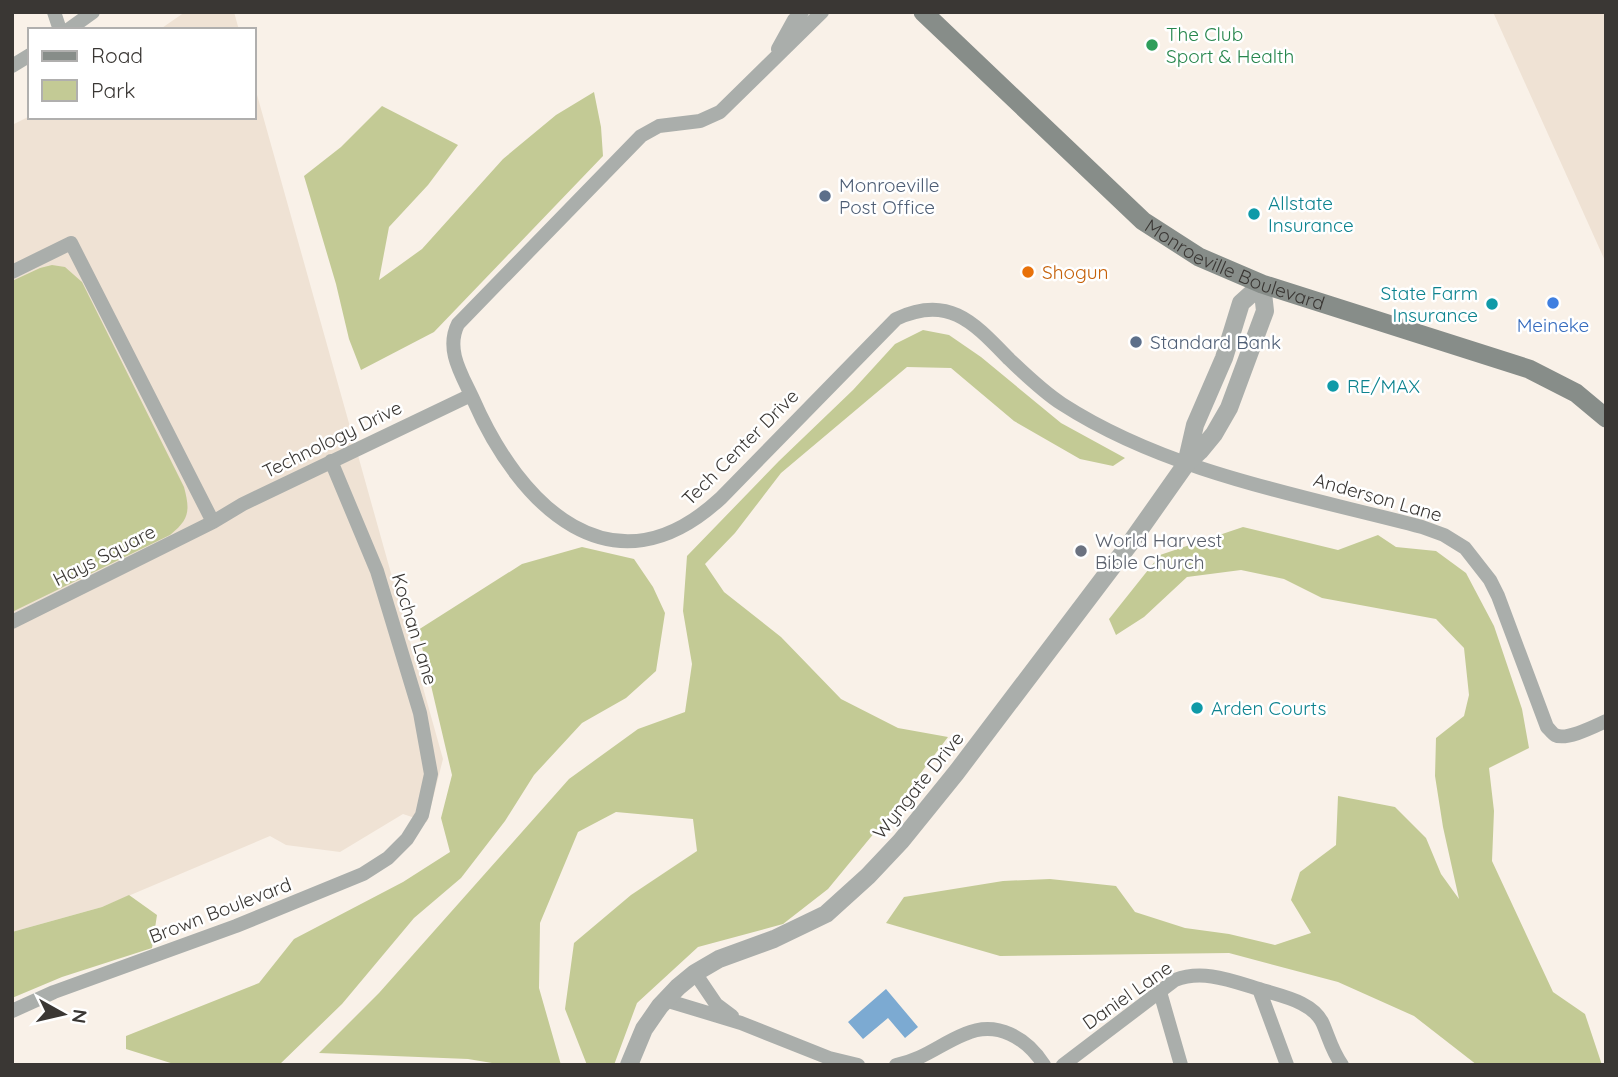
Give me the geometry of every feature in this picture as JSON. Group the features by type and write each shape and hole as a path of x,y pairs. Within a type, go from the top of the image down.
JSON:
{"main road":[{"name":"Monroeville Boulevard","path":"923,12 1143,221 1199,257 1262,284 1529,369 1576,393 1606,418"}],"street":[{"path":"71,28 93,12"},
{"name":"Tech Center Drive","path":"772,59 794,20 802,12"},
{"name":"Tech Center Drive","path":"822,12 737,96 711,117 659,126 641,136 458,324 452,343 453,352 471,396 485,428 505,461 532,495 559,518 579,529 612,538 634,540 659,537 685,526 708,510 896,319 911,312 938,310 951,312 973,323 1038,387 1069,408 1087,419 1186,464"},
{"path":"12,66 28,56"},
{"path":"12,272 71,243 212,522"},
{"name":"Wyngate Drive","path":"629,1065 644,1029 665,1000 695,973 719,959 774,939 825,914 868,876 901,841 996,723 1186,464 1214,434 1229,408 1265,311 1262,284"},
{"name":"Technology Drive","path":"212,522 331,461 471,396"},
{"name":"Kochan Lane","path":"331,461 377,571 420,713 431,774 422,815"},
{"name":"Anderson Lane","path":"1186,464 1423,527 1455,541 1474,558 1490,580 1547,727 1555,736 1567,737 1606,721"},
{"name":"Hays Square","path":"12,622 212,522"},
{"name":"Brown Boulevard","path":"12,1011 54,992 236,926 363,874 388,858 407,839 422,815"},
{"path":"695,973 716,1004 741,1023"},
{"name":"Daniel Lane","path":"1063,1065 1175,980 1195,975 1226,979 1298,1002 1317,1014 1329,1044 1342,1065"},
{"path":"1259,989 1287,1065"},
{"path":"1160,992 1181,1065"},
{"path":"665,1000 741,1023 812,1053 858,1065"},
{"path":"896,1065 922,1057 967,1032 981,1030 1009,1033 1022,1039 1034,1049 1044,1065"}],"shaded area":[{"path":"185,12 234,12 238,28 162,28"},
{"path":"1493,12 1606,12 1606,263"},
{"path":"256,91 443,759 427,822 403,814 340,852 286,845 270,836 102,907 12,932 12,125 28,117 256,119"}],"green space":[{"path":"594,92 603,156 434,332 361,370 349,339 336,284 304,176 341,147 382,106 458,145 428,185 389,227 379,280 422,249 503,159 556,115"},
{"path":"52,265 65,267 82,282 184,487 187,514 170,535 12,612 12,281"},
{"path":"923,330 949,335 981,357 1061,423 1125,458 1113,466 1080,459 1014,421 951,368 907,367 781,473 735,533 705,564 724,592 781,637 841,699 898,728 948,737 828,889 783,924 698,947 637,1003 614,1065 587,1065 565,1009 574,943 631,895 697,851 693,819 616,812 578,832 540,923 539,988 561,1065 504,1065 468,1059 319,1053 379,993 569,779 638,729 685,712 692,664 683,611 687,556 779,461 853,390 895,344"},
{"path":"1243,527 1338,550 1378,535 1396,547 1436,551 1466,573 1494,626 1522,709 1529,748 1489,768 1494,811 1492,861 1553,992 1585,1014 1602,1065 1477,1065 1414,1016 1338,982 1229,953 1000,956 886,923 904,897 1003,881 1050,879 1116,886 1135,912 1185,928 1229,934 1275,945 1311,933 1291,900 1300,872 1336,845 1338,796 1395,807 1426,838 1441,874 1459,899 1435,776 1436,738 1464,716 1469,695 1464,648 1436,619 1322,598 1284,579 1241,570 1187,577 1144,617 1116,635 1109,619 1160,555"},
{"path":"582,547 634,559 653,587 665,613 656,671 626,698 582,723 534,775 505,821 461,878 414,918 342,1004 279,1065 177,1065 126,1049 126,1036 259,983 294,939 403,882 450,852 441,818 452,775 418,630 522,564"},
{"path":"129,895 157,915 152,948 62,977 12,998 12,932 102,907"}],"water":[{"path":"886,989 918,1027 905,1038 888,1018 863,1039 848,1022"}],"place":[{"name":"The Club Sport & Health","path":"1152,45"},
{"name":"Monroeville Post Office","path":"825,196"},
{"name":"Allstate Insurance","path":"1254,214"},
{"name":"Shogun","path":"1028,272"},
{"name":"Meineke","path":"1553,303"},
{"name":"State Farm Insurance","path":"1492,304"},
{"name":"Standard Bank","path":"1136,342"},
{"name":"RE/MAX","path":"1333,386"},
{"name":"World Harvest Bible Church","path":"1081,551"},
{"name":"Arden Courts","path":"1197,708"}]}
